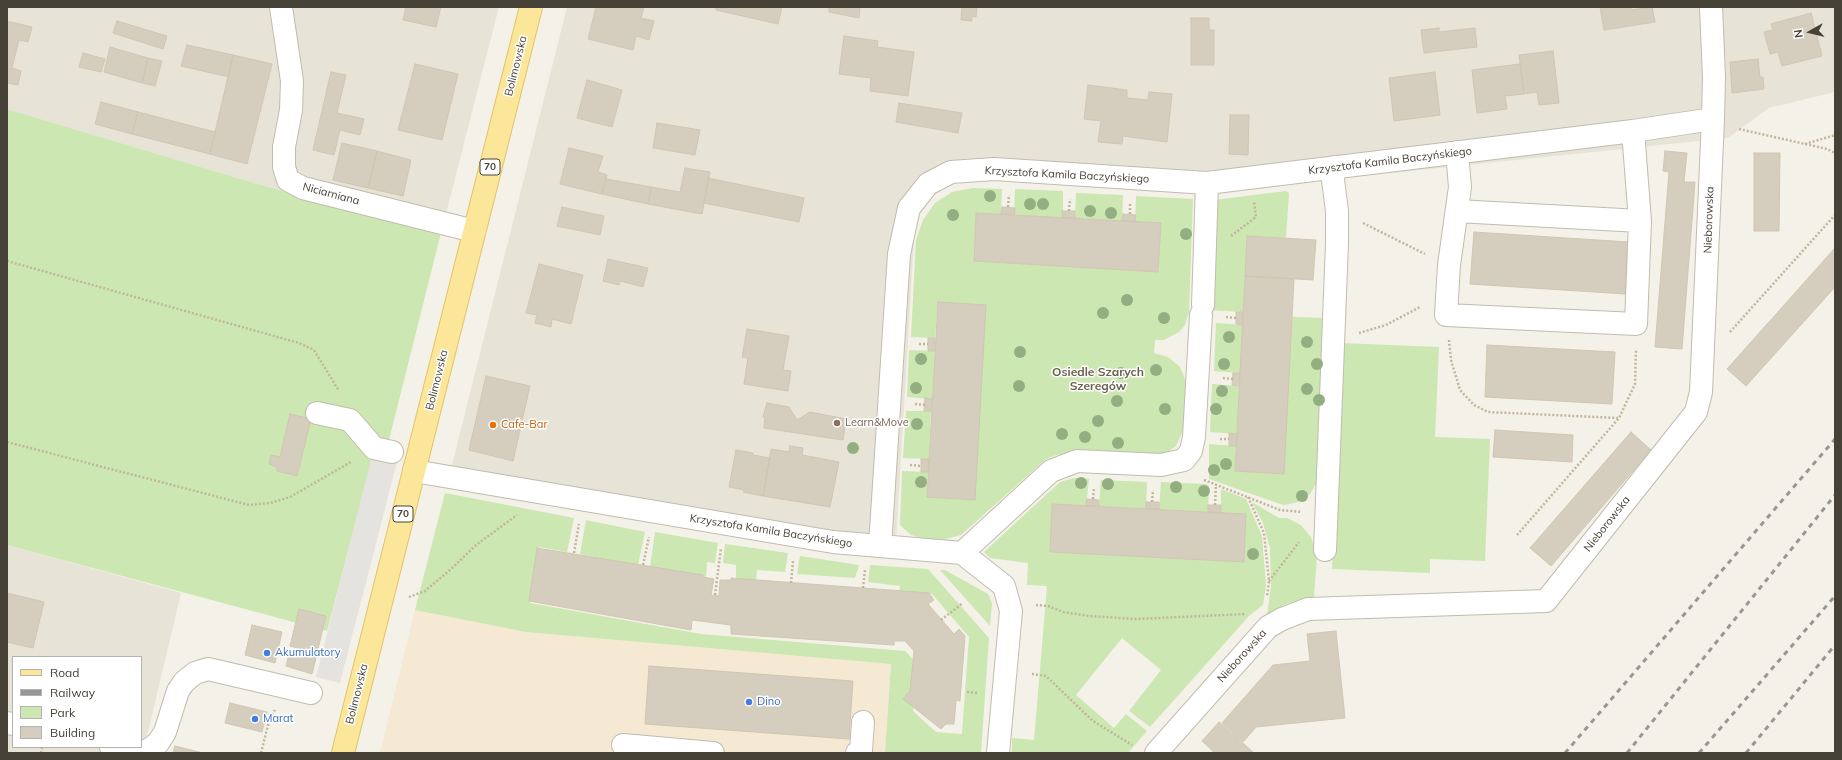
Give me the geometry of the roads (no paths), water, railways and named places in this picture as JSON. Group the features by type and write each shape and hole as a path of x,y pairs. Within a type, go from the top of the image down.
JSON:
{"main road":[{"name":"Bolimowska","path":"343,753 531,7"}],"street":[{"name":"Niciarniana","path":"281,7 292,81 291,110 284,147 284,167 288,180 303,188 474,230"},
{"name":"Nieborowska","path":"1146,751 1266,621 1282,619 1308,608 1546,601 1696,412 1701,392 1713,119 1714,76 1711,7"},
{"name":"Krzysztofa Kamila Baczyńskiego","path":"414,471 826,541 880,546 899,254 909,208 928,184 951,172 994,169 1207,184 1633,131 1713,119"},
{"path":"1458,152 1460,187 1449,265 1446,315 1636,324 1640,221 1633,131"},
{"path":"1325,550 1334,340 1337,211 1333,180 1334,168"},
{"path":"962,553 1050,471 1077,462 1161,465 1184,460 1191,451 1194,437 1202,310 1207,184"},
{"path":"1457,211 1640,221"},
{"path":"317,412 350,420 374,448 392,452"},
{"path":"880,546 962,553 1004,586 1011,611 998,753"},
{"path":"124,751 147,751 158,743 165,732 178,691 184,682 195,673 208,669 311,693"},
{"path":"857,753 861,751 863,722"},
{"path":"623,745 713,753"}],"railway":[{"path":"1565,753 1835,439"},
{"path":"1627,753 1835,495"},
{"path":"1699,753 1835,596"},
{"path":"1746,753 1835,645"}],"place":[{"name":"Learn&Move","path":"837,423"},
{"name":"Cafe-Bar","path":"493,425"},
{"name":"Akumulatory","path":"267,653"},
{"name":"Dino","path":"749,702"},
{"name":"Marat","path":"255,719"}],"district":[{"name":"Osiedle Szarych Szeregów","path":"1098,379"}]}
